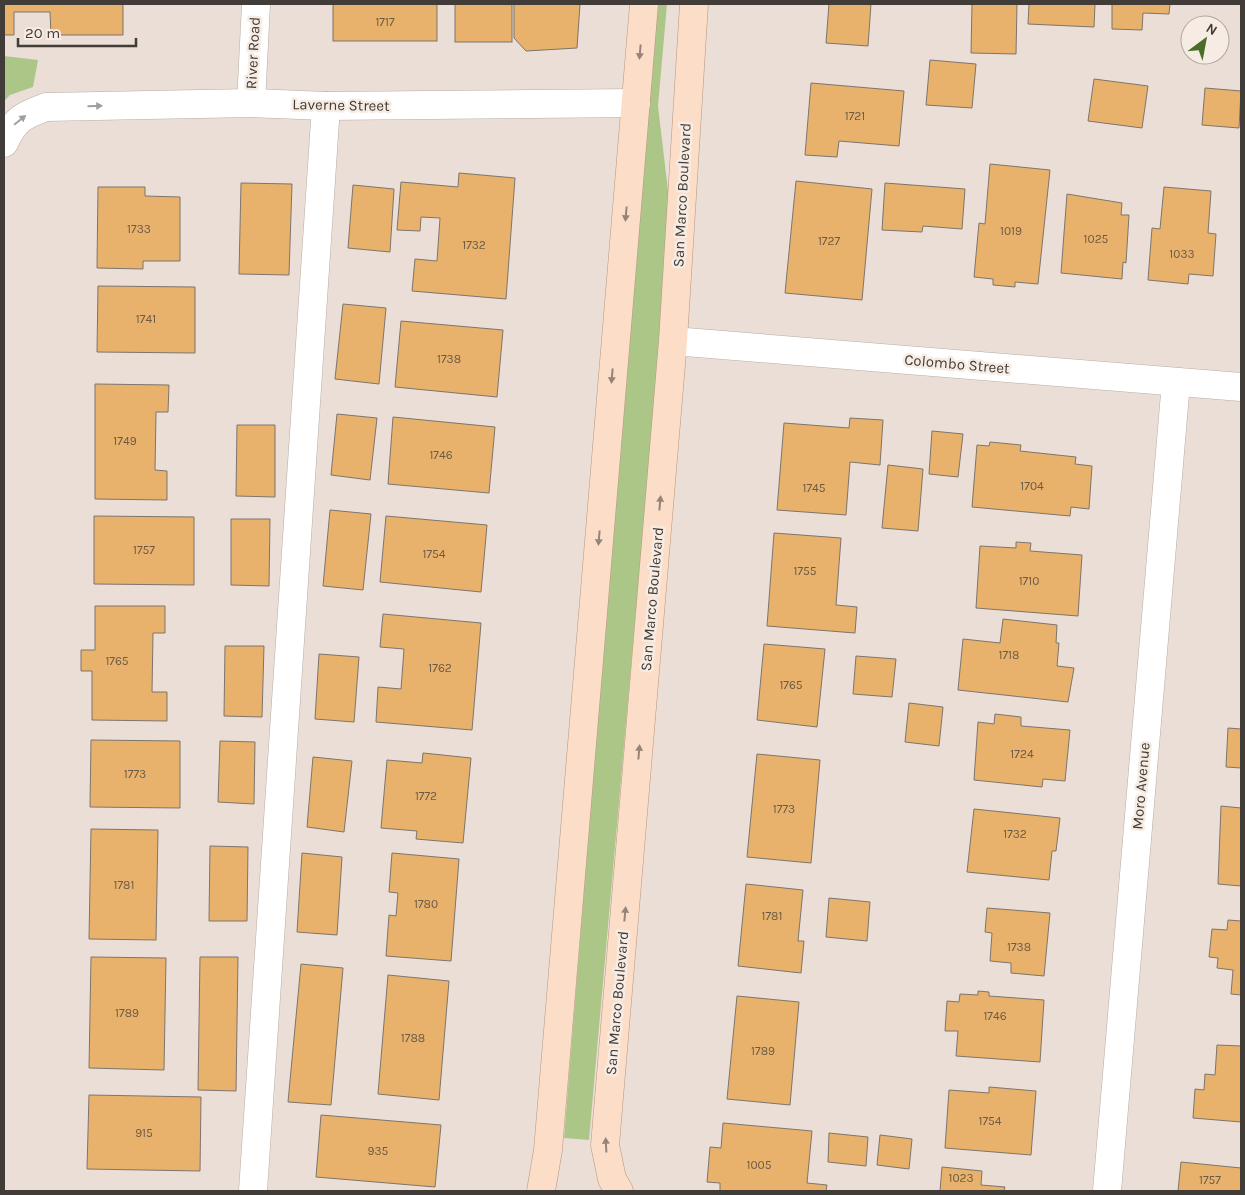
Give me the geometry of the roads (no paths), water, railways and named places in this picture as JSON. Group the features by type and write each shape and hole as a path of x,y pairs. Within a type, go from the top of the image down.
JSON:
{"main road":[{"path":"542,1191 548,1150 644,4"},
{"name":"San Marco Boulevard","path":"619,1191 612,1179 605,1145 674,341 694,4"}],"street":[{"name":"River Road","path":"251,103 256,4"},
{"name":"Laverne Street","path":"4,143 11,127 22,116 46,107 251,103 326,106 636,103"},
{"path":"253,1191 326,106"},
{"name":"Colombo Street","path":"674,341 1241,387"},
{"name":"Moro Avenue","path":"1107,1191 1176,382"}]}
